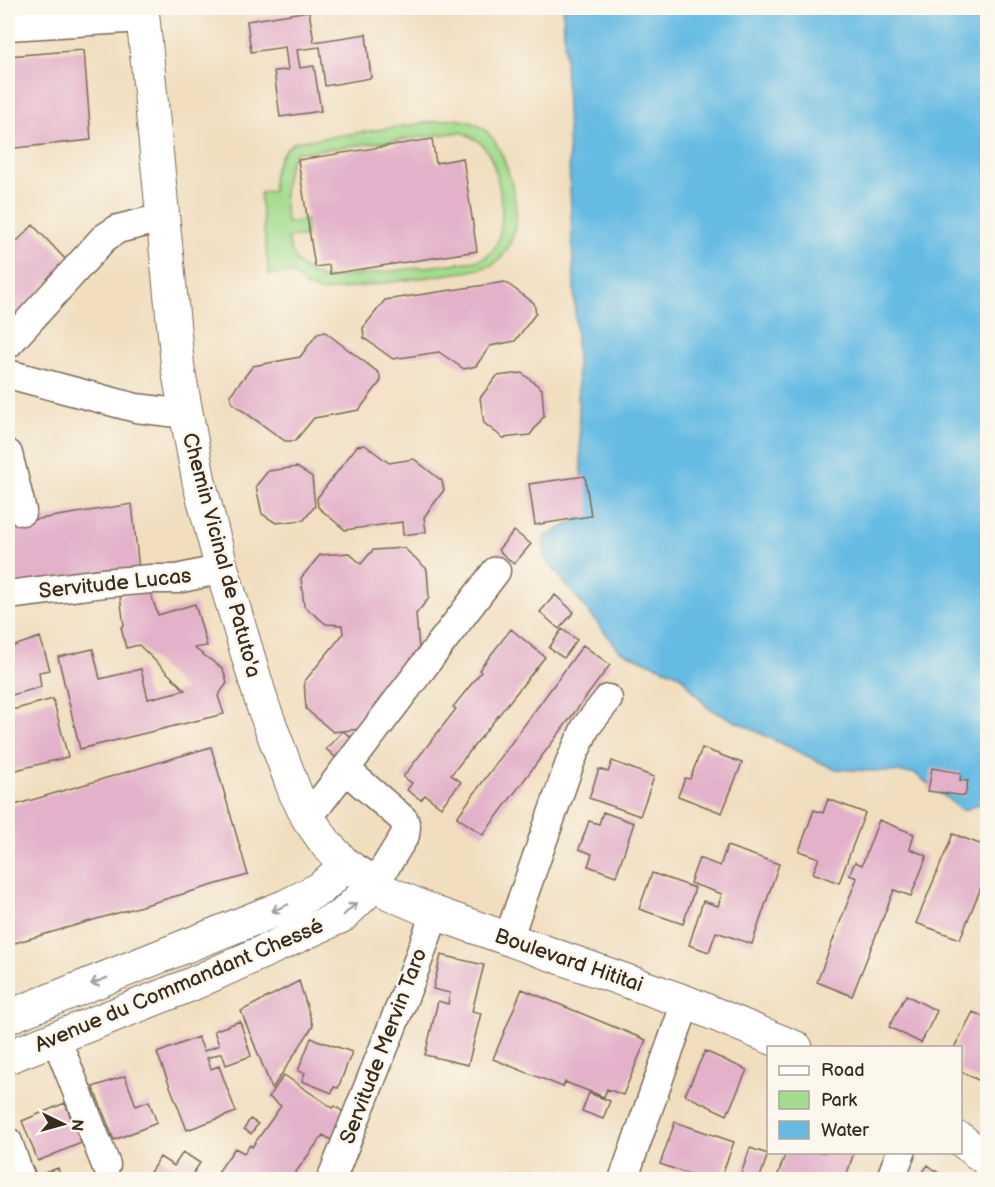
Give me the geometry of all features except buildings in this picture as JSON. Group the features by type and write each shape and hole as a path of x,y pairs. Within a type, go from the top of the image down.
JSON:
{"main road":[{"name":"Chemin Vicinal de Patuto'a","path":"142,13 178,369 199,483 263,706 295,792 308,818 327,845 346,865"},
{"name":"Boulevard Hititai","path":"346,865 374,885 435,913 686,1002 794,1046"},
{"name":"Avenue du Commandant Chessé","path":"8,1017 286,906 321,888 346,865"},
{"name":"Avenue du Commandant Chessé","path":"8,1057 190,985 342,916 374,885"},
{"path":"962,1141 987,1161"}],"street":[{"path":"8,26 142,13"},
{"path":"8,344 104,238 118,229 162,218"},
{"path":"8,374 136,408 186,414"},
{"path":"8,454 22,511"},
{"name":"Servitude Lucas","path":"8,595 103,583 177,579 222,569"},
{"path":"308,818 496,572"},
{"path":"508,939 571,760 586,727 608,699"},
{"path":"345,769 404,820 406,827 405,835 374,885"},
{"name":"Servitude Mervin Taro","path":"331,1179 412,977 435,913"},
{"path":"623,1179 686,1002"},
{"path":"56,1038 106,1165"},
{"path":"8,1142 21,1179"},
{"path":"874,1179 884,1154"},
{"path":"890,1179 900,1154"}],"green space":[{"path":"452,119 474,124 486,131 492,138 507,168 516,212 510,243 497,262 483,268 320,292 305,286 296,276 289,273 269,275 260,193 273,191 273,177 277,163 289,146 295,142","holes":["461,132 485,148 492,161 500,188 502,204 500,234 496,246 488,255 476,261 324,279 309,272 295,259 288,238 306,236 306,220 287,223 285,214 286,178 295,153"]}],"water":[{"path":"563,8 987,8 987,800 963,811 914,773 834,769 708,708 680,675 620,651 544,557 544,538 583,516"}]}
